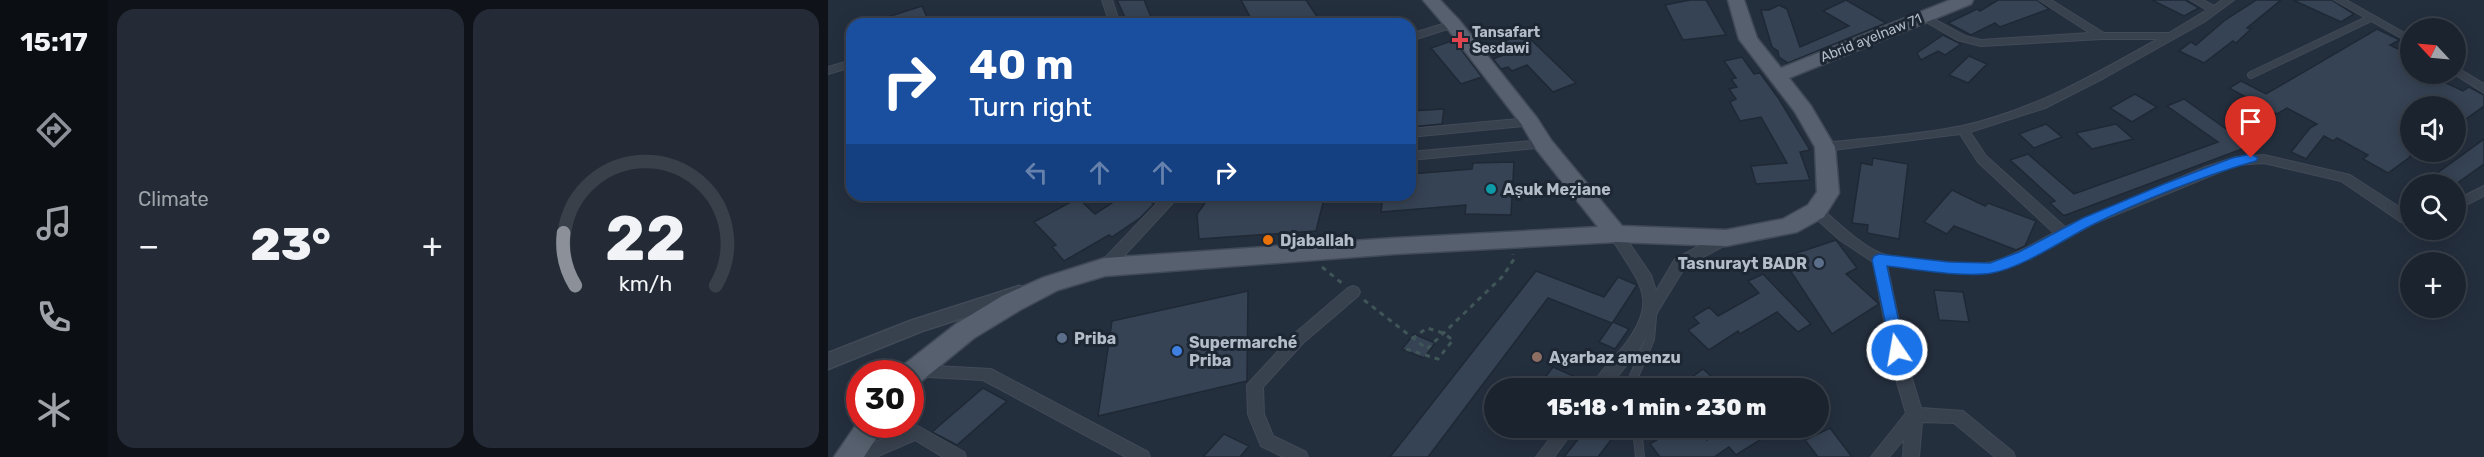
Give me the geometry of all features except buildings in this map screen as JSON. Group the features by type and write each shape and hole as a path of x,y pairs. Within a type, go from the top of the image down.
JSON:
{"main road":[{"path":"1431,0 1453,24 1530,122 1543,144 1616,234"},
{"path":"924,363 965,331 1011,303 1050,285 1105,267 1616,234 1726,238 1789,226 1816,211 1828,193 1825,147 1804,110 1748,39 1736,0"},
{"name":"Abrid aɣelnaw 71","path":"1777,76 1924,18 1956,1"},
{"path":"848,457 862,438"}],"street":[{"path":"1107,0 1113,18"},
{"path":"2044,0 2102,36"},
{"path":"2195,0 2215,10"},
{"path":"1825,147 1963,130 2041,105 2100,76 2229,0"},
{"path":"2339,0 2400,34"},
{"path":"1924,18 1961,38 1981,43 2102,36 2168,36"},
{"path":"1416,36 1453,24"},
{"path":"828,71 846,65"},
{"path":"2466,76 2484,88"},
{"path":"1416,132 1530,122"},
{"path":"1963,130 1982,159 2064,234"},
{"path":"1416,155 1543,144"},
{"path":"1816,211 1845,237 1879,260 1949,267 1991,268 2024,255 2088,222 2210,170 2236,160 2251,158 2345,178 2400,215"},
{"path":"2466,200 2484,190"},
{"path":"1105,267 1162,201"},
{"path":"1616,234 1646,279 1652,309"},
{"path":"1607,378 1636,343 1652,309 1680,263 1726,238"},
{"path":"1879,260 1902,372 1915,415 1911,457"},
{"path":"828,361 916,326 983,303 1050,285"},
{"path":"1300,457 1267,441 1256,414 1255,385 1298,339 1353,292"},
{"path":"924,373 985,374 1142,457"},
{"path":"1879,457 1915,415"},
{"path":"1915,415 1958,416 2007,457"},
{"path":"858,457 916,432 958,457"},
{"path":"1544,457 1560,438"}],"lane":[{"path":"2252,75 2371,18"},
{"path":"1633,378 1650,339 1652,309"},
{"path":"1638,438 1640,457"}],"path":[{"path":"1304,253 1427,349 1503,276 1514,259 1511,241"},
{"path":"1406,349 1438,359 1453,340 1443,333 1427,328 1413,338"}],"place":[{"name":"Tansafart Seɛdawi","path":"1460,40"},
{"name":"Aṣuk Meẓiane","path":"1491,189"},
{"name":"Djaballah","path":"1268,240"},
{"name":"Tasnurayt BADR","path":"1819,263"},
{"name":"Priba","path":"1062,338"},
{"name":"Supermarché Priba","path":"1177,351"},
{"name":"Aɣarbaz amenzu","path":"1537,357"}],"route":[{"path":"1897,350 1879,260 1949,267 1991,268 2024,255 2088,222 2169,187 2236,160 2251,158"}]}
